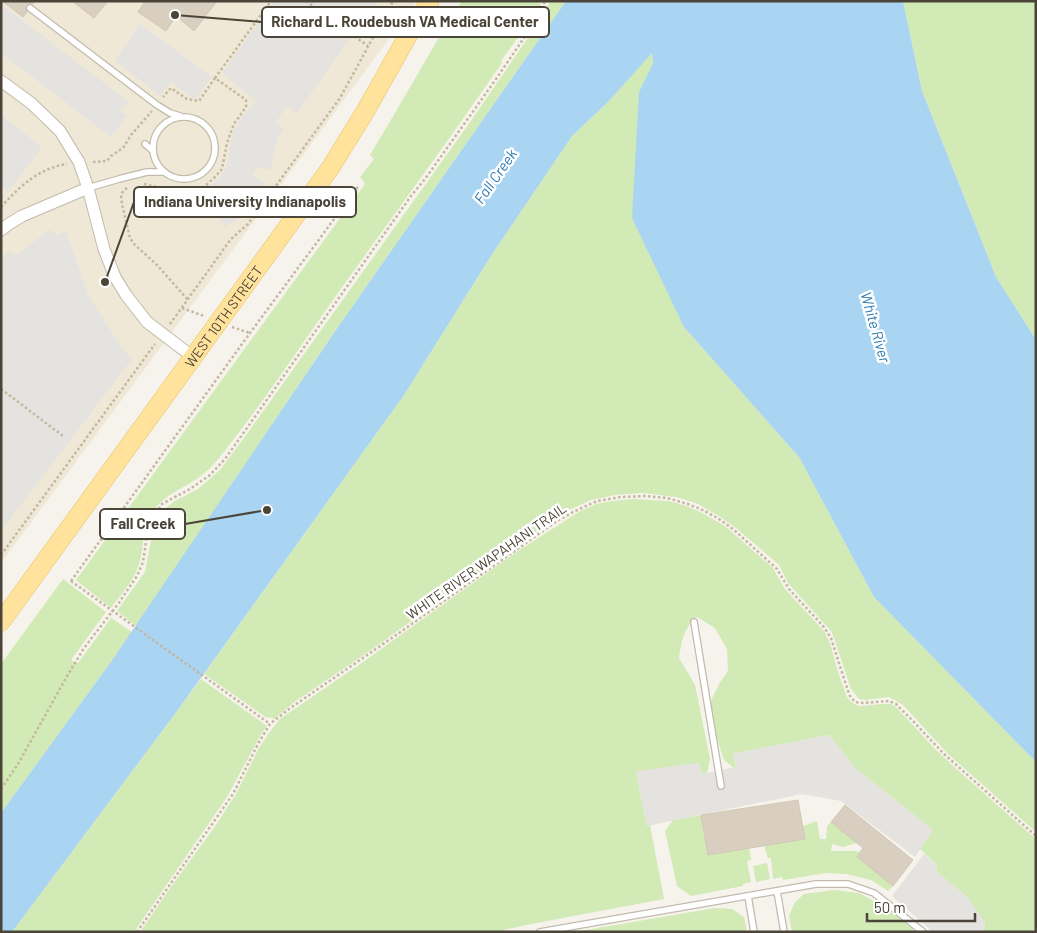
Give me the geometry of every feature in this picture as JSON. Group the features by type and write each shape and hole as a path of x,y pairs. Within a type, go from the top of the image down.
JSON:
{"main road":[{"name":"WEST 10TH STREET","path":"1,622 331,167 430,1"}],"street":[{"path":"1,81 31,103 60,131 79,162 104,249 115,276 126,295 147,322 193,357"},
{"path":"1,230 22,216 88,188"}],"lane":[{"path":"30,8 170,114 190,117 198,119 205,124 212,132 215,143 215,154 212,164 195,178 184,180 174,178 164,172 154,159 153,151 157,132 164,124 182,116"},
{"path":"145,144 153,151"},
{"path":"88,188 147,172 164,172"},
{"path":"694,622 721,786"},
{"path":"540,932 816,884 848,884 874,893 923,932"},
{"path":"777,892 784,932"},
{"path":"748,896 754,932"}],"path":[{"path":"215,78 271,1"},
{"path":"306,1 368,46"},
{"path":"182,308 231,239 248,224 340,98 392,1"},
{"path":"1,789 18,764 84,648 138,576 143,562 149,522 162,504 190,489 210,475 225,459 489,89 530,29 545,1"},
{"path":"2,205 29,179 56,166"},
{"path":"270,724 71,581 357,188 356,185"},
{"path":"1,555 144,359"},
{"path":"1,389 63,436"},
{"name":"WHITE RIVER WAPAHANI TRAIL","path":"137,932 233,794 270,724 543,531 574,512 597,501 621,497 646,496 667,498 688,504 705,511 733,529 777,569 789,589 818,620 831,638 850,696 856,702 888,701 896,704 944,754 1036,836"}],"shaded area":[{"path":"1,1 417,1 1,563"},
{"path":"274,1 377,1 297,113 287,106 276,122 284,130 278,138 271,170 257,167 253,175 266,184 255,203 242,216 224,227 205,191 220,177 227,167 233,133 242,117 256,101 222,73"},
{"path":"1,4 129,102 120,111 127,116 111,137 1,53"},
{"path":"140,24 212,77 195,100 171,82 160,96 115,61"},
{"path":"1,115 42,147 8,192 1,186"},
{"path":"51,229 57,236 66,231 89,297 125,352 132,359 1,531 1,260 8,251 16,255"},
{"path":"829,735 855,768 933,830 915,857 841,801 802,794 647,826 636,771 699,763 702,774 736,767 733,754"},
{"path":"924,854 936,864 937,872 967,897 985,923 983,932 933,932 892,896"}],"green space":[{"path":"462,1 542,1 481,93 265,397 220,457 195,480 166,498 149,517 136,572 111,608 76,580 365,184 360,177 374,159 370,155"},
{"path":"550,1 566,1 338,327 136,626 117,611 145,572 152,528 160,514 173,502 198,489 220,470 473,118 545,13"},
{"path":"903,1 1036,1 1036,340 996,277 922,91"},
{"path":"652,52 653,63 639,92 684,327 799,457 874,597 1036,762 1036,832 948,754 903,705 889,697 859,699 851,689 831,631 788,583 779,565 719,516 696,503 676,497 643,493 615,495 591,500 569,510 293,703 274,719 267,718 204,674 404,395 491,256 572,136 608,102"},
{"path":"633,499 668,501 687,506 725,526 773,568 785,589 824,631 830,643 847,697 851,702 861,706 891,704 896,707 937,751 1036,839 1036,932 983,932 985,923 967,897 937,872 936,864 920,849 933,830 855,768 829,735 733,754 736,767 734,768 724,760 711,719 711,701 728,671 727,649 715,628 697,617 686,631 679,658 695,685 710,759 707,773 702,774 699,763 636,772 647,826 650,825 664,899 531,924 502,932 140,932 216,825 236,794 259,748 280,719 515,553 577,513 596,504"},
{"path":"63,579 106,612 71,660 78,663 111,618 132,632 1,813 1,664"},
{"path":"201,679 267,726 227,797 134,932 12,932"},
{"path":"701,815 708,855 749,848 751,860 747,861 751,882 743,884 743,886 691,896 677,886 665,831 673,820"},
{"path":"817,821 820,839 826,839 827,826 831,822 857,843 843,847 832,844 831,851 860,852 857,857 893,886 888,891 871,880 846,874 826,873 783,880 782,877 773,879 771,858 768,858 764,845"},
{"path":"767,863 770,879 756,882 753,866"},
{"path":"834,890 859,893 885,907 916,932 792,932 789,916 795,902 804,894"},
{"path":"715,908 732,909 744,917 747,932 574,932"}],"water":[{"name":"White River","path":"566,1 903,1 922,91 996,277 1036,340 1036,762 874,597 799,457 684,327 632,218 639,92 653,63 652,53 608,102 572,136 491,256 404,395 180,707 12,932 1,932 1,813 113,659 338,327"}],"building":[{"path":"2,1 35,1 33,4 26,6 27,12 23,17"},
{"path":"72,1 108,1 94,18"},
{"path":"145,1 217,1 194,31 176,16 166,31 138,12"},
{"path":"798,800 805,839 708,855 701,815"},
{"path":"845,805 913,860 893,886 857,857 863,848 831,822"}],"place":[{"name":"Richard L. Roudebush VA Medical Center","path":"175,15"},
{"name":"Indiana University Indianapolis","path":"105,282"},
{"name":"Fall Creek","path":"267,510"}]}
